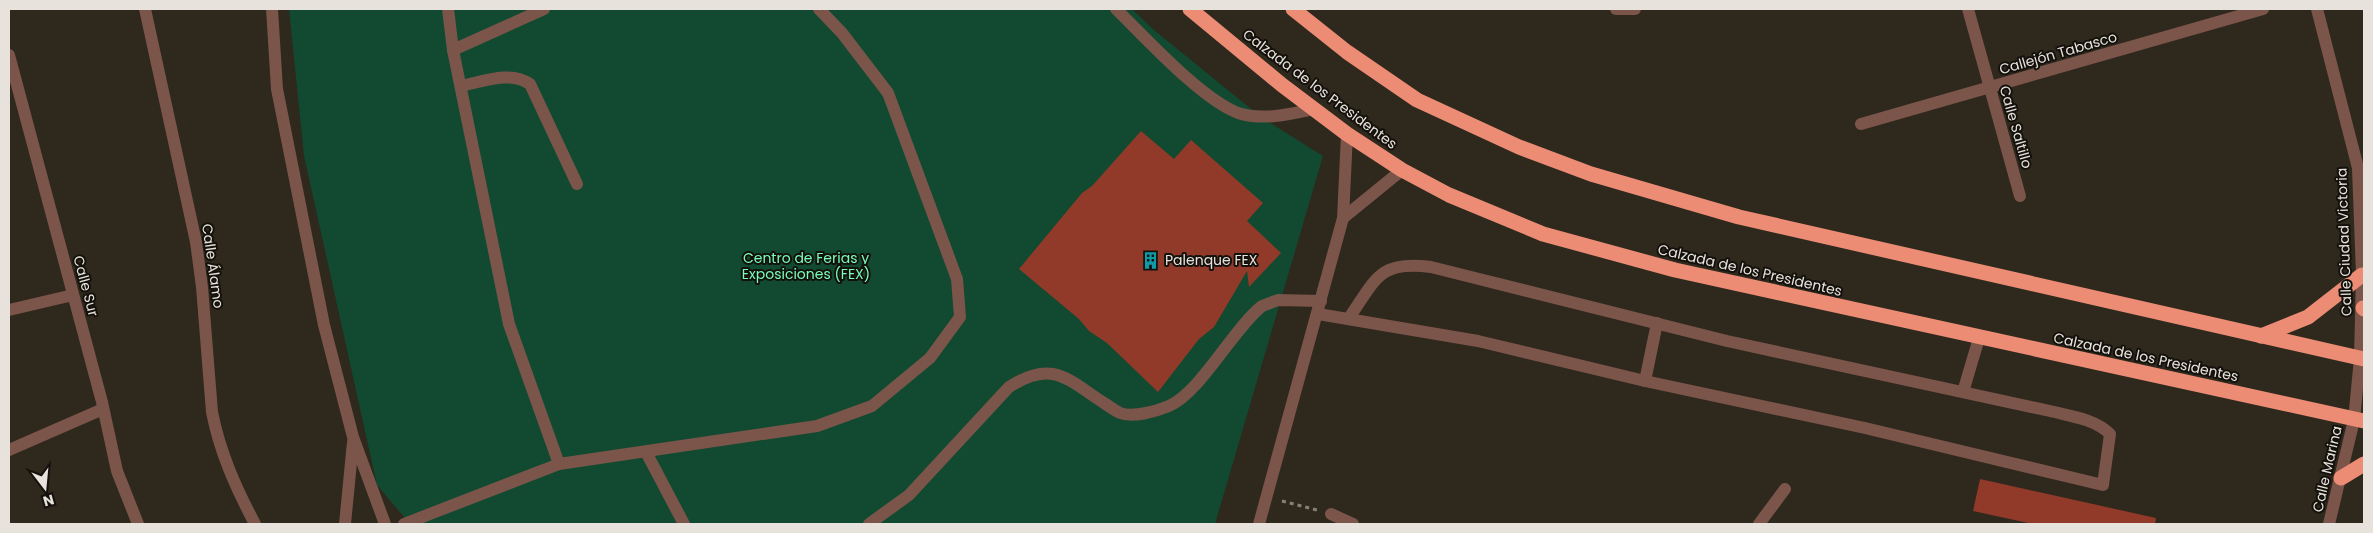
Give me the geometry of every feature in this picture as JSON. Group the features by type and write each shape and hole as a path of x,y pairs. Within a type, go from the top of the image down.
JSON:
{"highway":[{"name":"Calzada de los Presidentes","path":"1190,9 1314,109 1347,134 1402,170 1449,195 1542,234 1675,270 2359,421"},
{"path":"1293,9 1347,52 1418,100 1519,147 1591,174 1739,217 2362,359"},
{"path":"2261,336 2308,317 2362,275"},
{"path":"2341,478 2364,464"}],"street":[{"name":"Calle Álamo","path":"145,9 196,242 202,287 212,412 216,432 232,480 255,524"},
{"path":"272,9 277,89 324,325 353,437 385,524"},
{"path":"448,9 453,50 509,324 559,464"},
{"path":"453,50 544,9"},
{"path":"404,524 559,464 817,426 872,406 930,358 960,317 957,278 888,93 842,33 819,9"},
{"path":"1116,9 1188,78 1221,104 1240,113 1270,117 1314,109"},
{"path":"1616,9 1635,9"},
{"name":"Calle Saltillo","path":"1968,9 2020,196"},
{"name":"Callejón Tabasco","path":"1861,124 2263,9"},
{"name":"Calle Ciudad Victoria","path":"2317,9 2361,167 2364,308 2359,421"},
{"name":"Calle Sur","path":"9,55 103,408 117,471 138,524"},
{"path":"460,86 512,77 522,78 530,84 577,184"},
{"path":"1259,524 1320,308 1343,218 1347,134"},
{"path":"1343,218 1402,170"},
{"path":"869,524 909,495 1009,387 1023,378 1034,373 1045,372 1062,376 1121,414 1142,413 1170,406 1188,392 1262,306 1278,300 1320,308 1349,318 1478,341 1645,381 1865,428 2103,485 2110,434 2102,426 2050,411 1657,324 1431,267 1409,264 1393,266 1381,273 1349,318"},
{"path":"9,310 73,295"},
{"path":"1645,381 1657,324"},
{"path":"1963,392 1979,338"},
{"path":"9,450 103,408"},
{"name":"Calle Marina","path":"2329,524 2359,421"},
{"path":"345,524 353,437"},
{"path":"646,452 684,524"},
{"path":"1759,524 1785,489"},
{"path":"1331,514 1353,524"}],"path":[{"path":"1267,497 1331,514"}],"green space":[{"name":"Centro de Ferias y Exposiciones (FEX)","path":"289,9 1132,9 1154,30 1261,117 1323,156 1215,524 410,524 377,485 304,156"}],"building":[{"name":"Palenque FEX","path":"1141,131 1174,159 1191,140 1263,203 1247,221 1281,253 1249,287 1247,271 1214,327 1199,339 1158,392 1107,343 1089,331 1079,319 1019,269 1082,193 1092,186"},
{"path":"1980,479 2156,518 2155,524 2033,524 1973,511"}],"place":[{"name":"Palenque FEX","path":"1151,260"}]}
